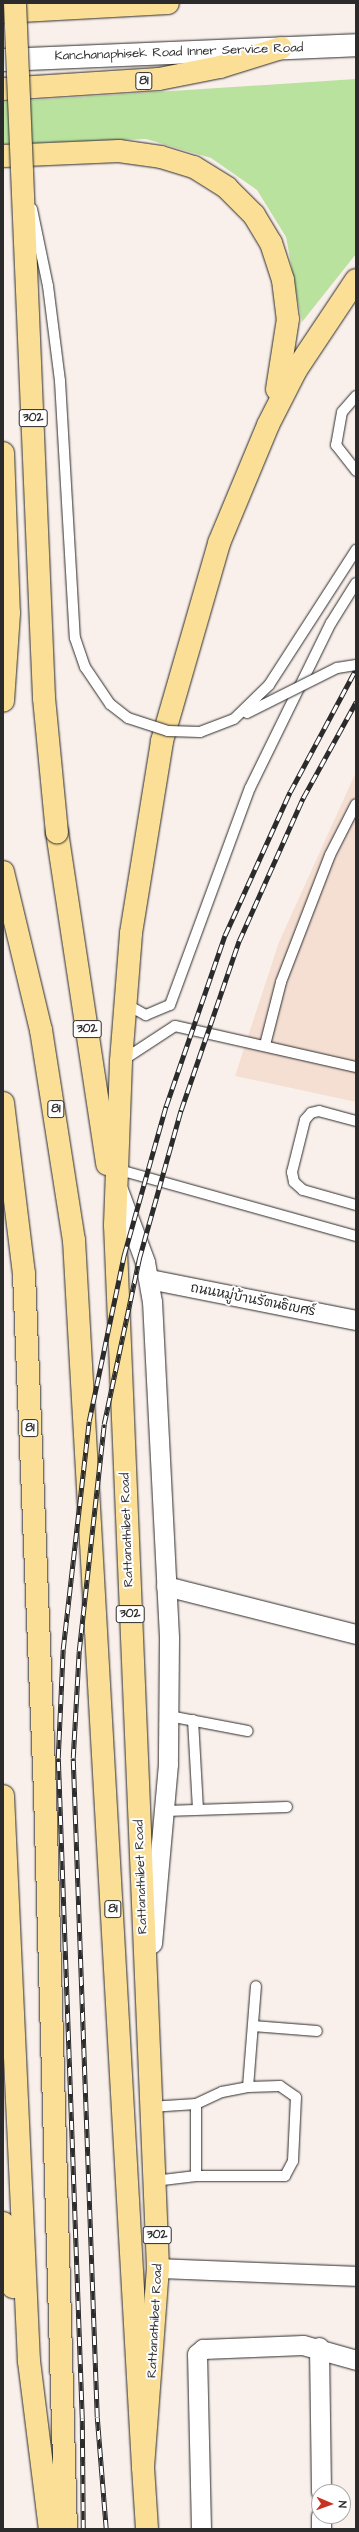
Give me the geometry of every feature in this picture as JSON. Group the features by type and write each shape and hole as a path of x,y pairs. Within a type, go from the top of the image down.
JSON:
{"main road":[{"name":"302","path":"15,3 44,698 57,832 115,1225"},
{"path":"3,12 168,3"},
{"name":"Kanchanaphisek Road Inner Service Road","path":"3,60 356,45"},
{"name":"81","path":"3,89 159,79 220,67 281,48"},
{"path":"3,156 119,151 161,156 194,167 227,188 254,215 271,243 283,280 288,319 285,356 268,425"},
{"path":"115,1225 124,1003 139,864 162,741 219,542 268,425 296,370 356,280"},
{"path":"3,453 9,613 3,701"},
{"name":"81","path":"3,872 28,965 54,1098 74,1240 82,1351 143,2467"},
{"name":"81","path":"3,1103 24,1274 44,1755 66,2529"},
{"name":"Rattanathibet Road","path":"115,1225 150,2107 158,2268 143,2467 147,2529"},
{"path":"3,1796 28,2361 50,2529"},
{"path":"3,2223 8,2290 28,2361"}],"street":[{"path":"116,1177 149,1279 166,1586 169,1716 165,1811 146,2003"},
{"name":"ถนนหมู่บ้านรัตนธิเบศร์","path":"149,1279 356,1320"},
{"path":"166,1586 356,1634"},
{"path":"158,2268 356,2276"},
{"path":"319,2347 321,2484"},
{"path":"200,2529 197,2354 203,2349 319,2347 356,2360"}],"lane":[{"path":"23,172 39,235 55,332 71,604 75,638 85,667 110,704 128,718 149,726 200,732 234,719 337,668 356,665"},
{"path":"356,396 342,412 336,445 356,471"},
{"path":"234,719 269,685 356,550"},
{"path":"124,1003 146,1015 170,1005 250,788 331,623 356,583"},
{"path":"264,1045 281,982 330,856 356,804"},
{"path":"121,1061 175,1026 356,1067"},
{"path":"356,1121 319,1111 310,1113 305,1120 292,1172 294,1182 301,1189 356,1205"},
{"path":"116,1177 356,1236"},
{"path":"169,1716 248,1731"},
{"path":"193,1720 198,1809"},
{"path":"165,1811 287,1807"},
{"path":"248,2087 256,1986"},
{"path":"253,2026 317,2031"},
{"path":"150,2107 196,2104 222,2092 248,2087 280,2086 296,2097 293,2162 289,2172 277,2178 196,2176 154,2181"},
{"path":"196,2104 196,2176"}],"shaded area":[{"path":"356,772 356,1102 235,1076 279,942"}],"green space":[{"path":"356,79 356,254 302,322 286,237 257,190 211,158 146,139 3,144 3,102"}],"railway":[{"path":"83,2529 82,2418 58,1758 63,1649 89,1421 124,1255 166,1106 225,935 290,792 356,669"},
{"path":"106,2529 97,2417 73,1758 79,1651 104,1424 139,1259 181,1110 239,941 303,798 356,702"}]}
